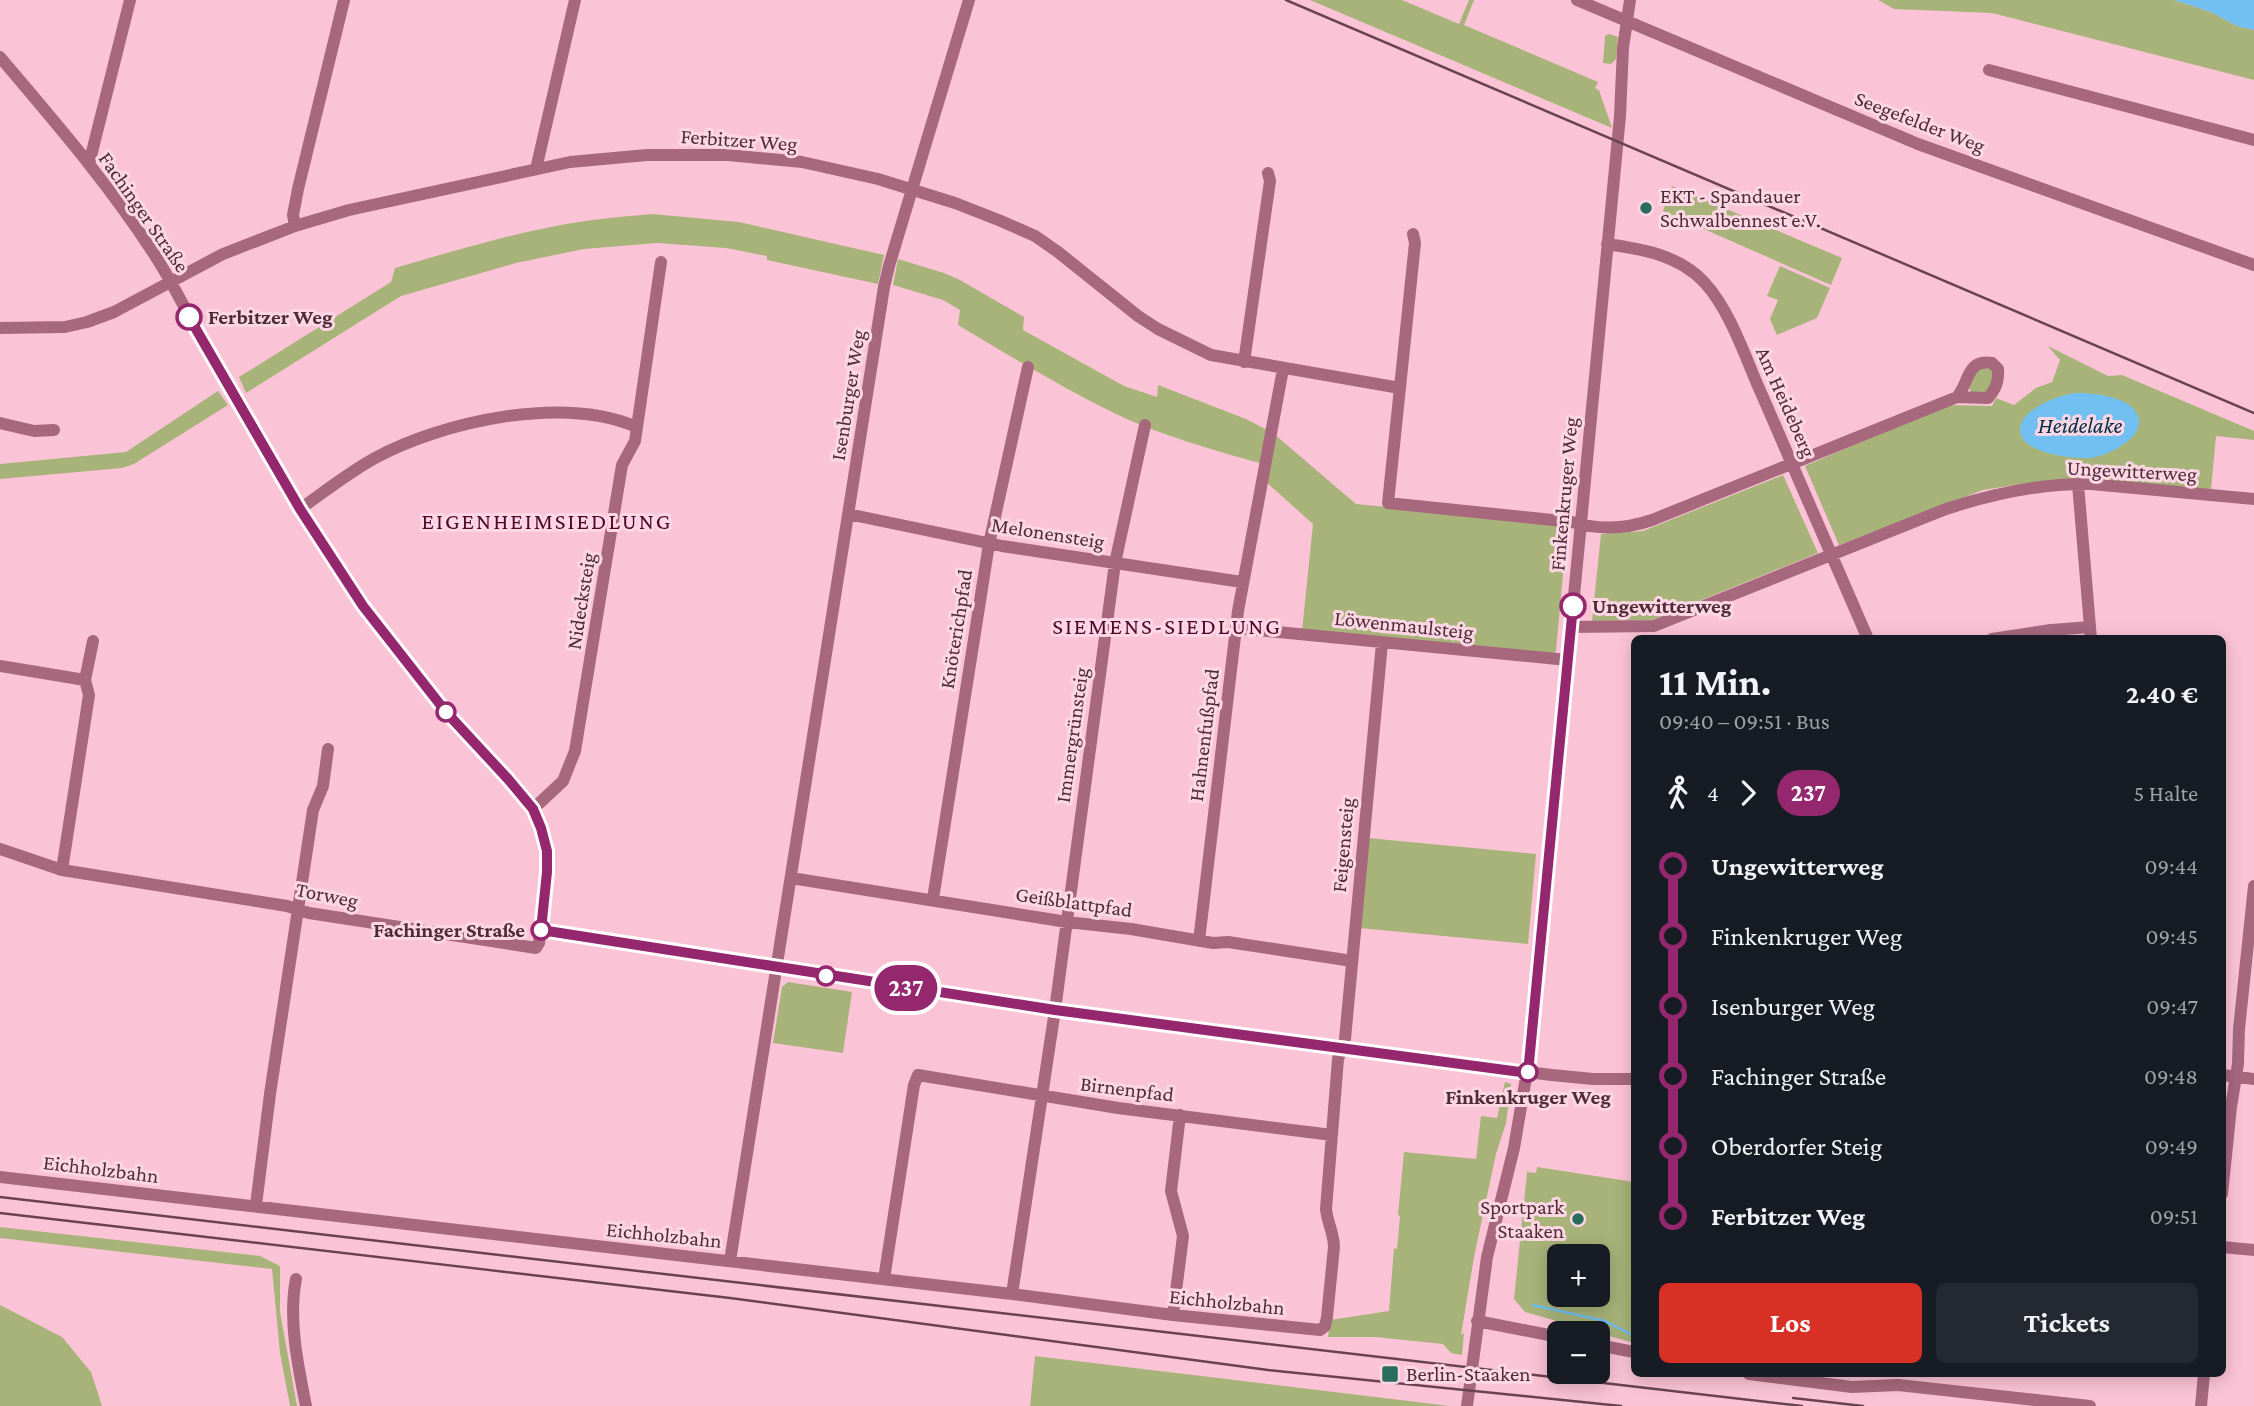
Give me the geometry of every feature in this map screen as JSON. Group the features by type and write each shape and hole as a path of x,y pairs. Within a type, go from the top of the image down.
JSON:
{"street":[{"path":"89,164 130,0"},
{"path":"295,226 293,215 298,188 344,0"},
{"path":"536,169 575,0"},
{"name":"Isenburger Weg","path":"730,1261 887,276 969,0"},
{"name":"Seegefelder Weg","path":"1577,0 1919,144 2254,265"},
{"name":"Finkenkruger Weg","path":"1467,1406 1486,1257 1514,1148 1528,1073 1630,0"},
{"name":"Fachinger Straße","path":"0,57 89,164 154,254 300,509 380,630 446,712 533,809 547,851 541,930"},
{"path":"1989,70 2254,140"},
{"name":"Ferbitzer Weg","path":"0,328 65,327 88,322 114,312 223,254 295,226 349,210 570,162 646,155 727,155 802,162 912,188 1001,220 1035,236 1138,316 1166,334 1211,355 1400,388"},
{"path":"1244,362 1270,181 1268,173"},
{"path":"1413,234 1415,243 1388,503 1581,524 1619,527 1640,524 1957,397"},
{"name":"Am Heideberg","path":"1607,244 1659,254 1681,265 1702,280 1724,310 1866,635"},
{"name":"Nidecksteig","path":"533,809 563,781 575,751 622,466 632,448 637,427 661,262"},
{"name":"Knöterichpfad","path":"933,899 989,544 1028,367"},
{"name":"Hahnenfußpfad","path":"1199,941 1242,582 1283,369"},
{"path":"300,509 378,457 416,439 464,424 519,415 579,414 617,419 637,427"},
{"path":"0,423 34,431 54,430"},
{"name":"Immergrünsteig","path":"1012,1294 1043,1097 1115,563 1145,425"},
{"path":"2016,635 2039,631 2091,633 2078,484"},
{"name":"Ungewitterweg","path":"1572,627 1654,626 1831,554 1978,499 2026,489 2078,484 2254,499"},
{"name":"Melonensteig","path":"848,514 989,544 1242,582"},
{"name":"Löwenmaulsteig","path":"1236,628 1568,660"},
{"path":"62,870 89,695 85,680 93,641"},
{"name":"Feigensteig","path":"1323,1329 1327,1317 1334,1247 1334,1236 1326,1209 1338,1059 1345,1039 1382,643"},
{"path":"0,666 85,680"},
{"path":"256,1205 313,808 323,786 328,749"},
{"name":"Torweg","path":"0,849 62,870 309,913 536,948 541,930"},
{"name":"Geißblattpfad","path":"791,878 1067,922 1352,961"},
{"path":"2226,1127 2229,1076 2254,886"},
{"path":"541,930 1055,1010 1528,1073 1593,1079 1631,1079"},
{"name":"Birnenpfad","path":"884,1279 914,1085 918,1075 1043,1097 1332,1135"},
{"path":"2229,1076 2254,1079"},
{"path":"1174,1315 1183,1236 1171,1191 1180,1115"},
{"name":"Eichholzbahn","path":"0,1177 1174,1315 1317,1331 1323,1329"},
{"path":"2226,1247 2254,1250"},
{"path":"296,1279 293,1298 295,1333 306,1406"},
{"path":"1477,1321 1547,1335"},
{"path":"1610,1347 1631,1351"},
{"path":"1802,1377 1898,1384 2090,1406"},
{"path":"2201,1406 2204,1377"}],"green space":[{"path":"1310,0 1402,0 1459,24 1469,0 1474,0 1464,25 1598,82 1595,88 1599,90 1612,128"},
{"path":"1878,0 2174,0 2211,12 2237,26 2254,30 2254,80 1992,13 1894,9"},
{"path":"1609,34 1618,37 1616,59 1611,64 1603,63 1605,36"},
{"path":"1672,186 1842,258 1831,285 1663,211"},
{"path":"652,214 739,222 884,255 878,284 767,260 767,256 726,248 657,243 584,249 516,263 401,296 246,393 239,377 391,282 395,268 531,231"},
{"path":"898,259 960,280 1024,317 1023,330 1124,386 1157,397 1158,385 1246,419 1269,431 1263,464 1152,429 1056,383 958,325 960,310 943,300 893,285"},
{"path":"1780,266 1830,288 1817,318 1777,335 1770,319 1778,300 1767,296"},
{"path":"2048,346 2108,376 2122,375 2254,431 2254,440 2216,436 2211,490 2027,483 1983,490 1839,545 1805,466 1947,405 1992,406 1996,398 2014,405 2036,388 2052,382 2060,360"},
{"path":"1977,367 1994,369 1989,394 1971,392 1970,382"},
{"path":"218,391 228,405 134,464 122,468 0,479 0,464 126,452"},
{"path":"1274,434 1356,504 1563,524 1567,530 1556,651 1551,656 1302,631 1313,524 1265,481"},
{"path":"1783,475 1818,553 1652,620 1592,621 1601,534 1643,531"},
{"path":"1368,838 1536,854 1528,944 1359,928"},
{"path":"788,982 852,992 843,1053 773,1043 782,987"},
{"path":"1505,1082 1511,1084 1506,1123 1496,1154 1474,1257 1461,1335 1464,1333 1462,1355 1451,1353 1443,1344 1375,1337 1328,1337 1330,1320 1389,1311 1394,1248 1397,1249 1404,1152 1476,1159 1481,1116 1497,1118"},
{"name":"Sportpark Staaken","path":"1537,1167 1631,1182 1631,1342 1610,1336 1610,1321 1557,1321 1525,1312 1514,1299 1527,1172 1536,1173"},
{"path":"0,1227 260,1256 280,1266 280,1312 297,1406 290,1406 280,1353 272,1269 0,1238"},
{"path":"0,1305 62,1337 91,1372 102,1406 0,1406"},
{"path":"1035,1356 1450,1406 1030,1406"}],"water":[{"path":"2174,0 2254,0 2254,30 2237,26 2211,12"},
{"name":"Heidelake","path":"2075,393 2111,397 2128,404 2138,416 2136,432 2115,450 2090,458 2052,454 2032,447 2025,441 2020,426 2030,412 2049,401"}],"waterway":[{"path":"1533,1305 1605,1321 1631,1334"}],"railway":[{"path":"1286,0 2254,413"},
{"path":"0,1197 1802,1406"},
{"path":"0,1213 730,1298 1268,1370 1621,1406"},
{"path":"1793,1398 1863,1406"}],"bus line":[{"name":"237","path":"189,317 300,509 363,606 446,712 533,809 547,851 541,930 1055,1010 1528,1073 1573,606"}],"place":[{"name":"EKT - Spandauer Schwalbennest e.V.","path":"1646,208"},
{"name":"Ferbitzer Weg","path":"189,317"},
{"name":"Ungewitterweg","path":"1573,606"},
{"name":"Fachinger Straße","path":"541,930"},
{"name":"Finkenkruger Weg","path":"1528,1072"},
{"name":"Sportpark Staaken","path":"1578,1219"},
{"name":"Berlin-Staaken","path":"1390,1374"}],"district":[{"name":"EIGENHEIMSIEDLUNG","path":"547,521"},
{"name":"SIEMENS-SIEDLUNG","path":"1167,626"}]}
